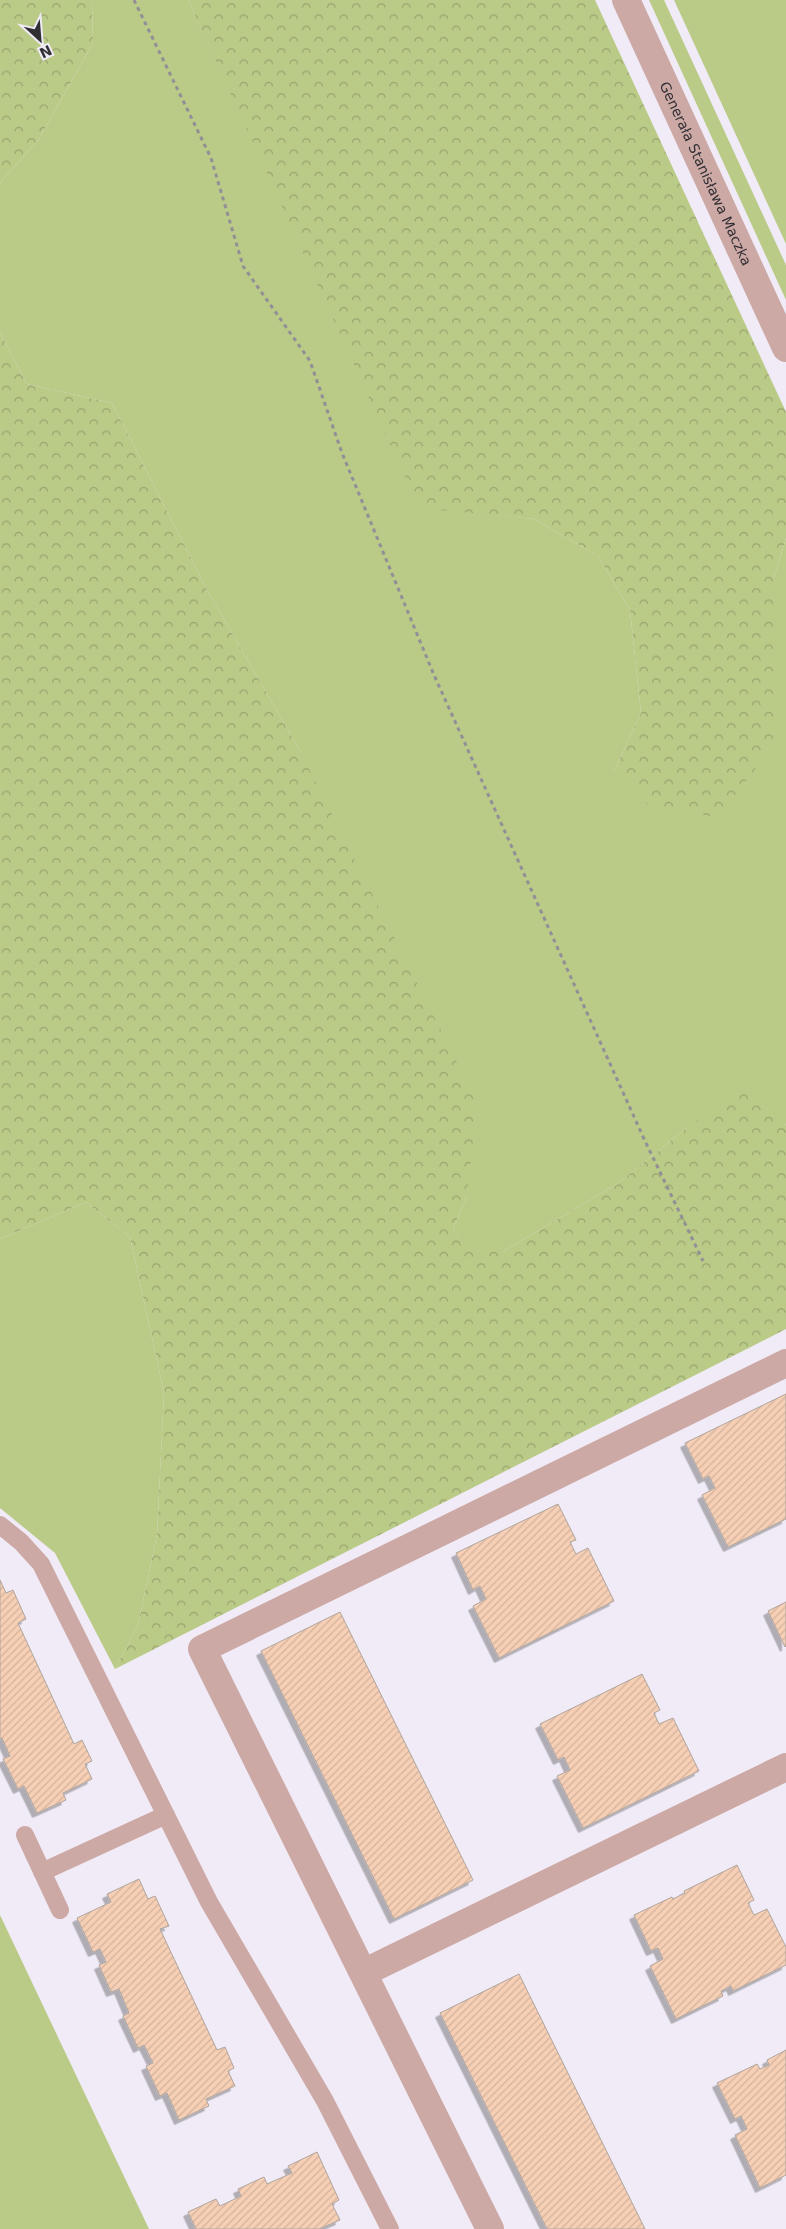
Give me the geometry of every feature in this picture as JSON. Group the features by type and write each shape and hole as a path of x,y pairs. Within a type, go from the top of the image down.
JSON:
{"street":[{"name":"Generała Stanisława Maczka","path":"626,0 786,348"},
{"path":"490,2229 202,1649 786,1363"},
{"path":"363,1972 784,1773"}],"lane":[{"path":"0,1525 21,1542 41,1564 209,1902 325,2101 390,2229"},
{"path":"42,1872 166,1815"},
{"path":"25,1836 60,1910"}],"path":[{"path":"134,0 211,158 243,266 310,361 342,453 434,675 641,1132 703,1260"}],"green space":[{"path":"0,0 92,0 93,43 39,139 0,183"},
{"path":"92,0 188,0 398,453 457,511 534,519 598,556 630,610 641,713 614,771 773,746 773,581 786,538 786,1125 688,1127 617,1184 502,1252 467,1252 453,1229 467,1196 299,749 207,590 112,403 27,384 0,332 0,183 39,139 93,43"},
{"path":"188,0 595,0 786,412 786,538 773,581 773,746 718,817 651,808 614,771 641,713 630,610 598,556 534,519 419,508"},
{"path":"649,0 664,0 786,265 786,300"},
{"path":"674,0 786,0 786,244"},
{"path":"0,332 27,384 112,403 207,590 299,749 477,1102 467,1196 453,1229 467,1251 502,1252 617,1184 688,1127 746,1086 786,1125 786,1329 115,1669 138,1625 157,1535 164,1393 130,1237 86,1202 0,1239"},
{"path":"86,1202 130,1237 164,1393 157,1535 138,1625 115,1669 55,1553 0,1508 0,1239"},
{"path":"0,1915 149,2229 0,2229"}],"building":[{"path":"786,1394 786,1519 728,1547 702,1495 715,1488 709,1476 703,1479 685,1443"},
{"path":"558,1504 576,1540 570,1542 576,1554 588,1548 614,1601 499,1658 473,1606 486,1599 480,1586 473,1590 456,1553"},
{"path":"0,1580 6,1593 13,1590 26,1619 18,1623 74,1744 82,1740 92,1761 85,1764 92,1779 63,1793 66,1800 37,1813 24,1786 18,1789 3,1759 10,1756 2,1738 0,1739"},
{"path":"786,1602 786,1646 785,1647 768,1611"},
{"path":"340,1612 473,1880 394,1919 261,1651"},
{"path":"642,1674 660,1710 654,1713 659,1724 673,1718 699,1771 583,1828 557,1776 570,1770 564,1757 558,1760 540,1724"},
{"path":"737,1865 754,1900 748,1903 754,1915 767,1909 786,1947 786,1965 733,1991 731,1986 721,1991 723,1996 676,2019 650,1966 663,1959 658,1948 651,1951 634,1915 672,1897 673,1899 685,1893 684,1891"},
{"path":"139,1879 148,1899 155,1896 169,1926 160,1929 217,2050 225,2047 234,2068 228,2071 235,2086 206,2099 209,2106 179,2120 167,2093 160,2096 146,2066 153,2063 144,2045 138,2048 123,2016 129,2013 119,1989 111,1992 99,1965 106,1962 100,1949 93,1952 77,1918 111,1902 107,1894"},
{"path":"519,1974 645,2229 547,2229 440,2013"},
{"path":"786,2050 786,2175 760,2188 735,2135 747,2129 741,2116 735,2119 717,2083 757,2064 760,2069 769,2065 767,2060"},
{"path":"317,2152 339,2200 332,2204 340,2220 319,2229 196,2229 188,2212 216,2199 220,2206 241,2196 238,2189 264,2177 267,2184 292,2173 288,2166"}]}
